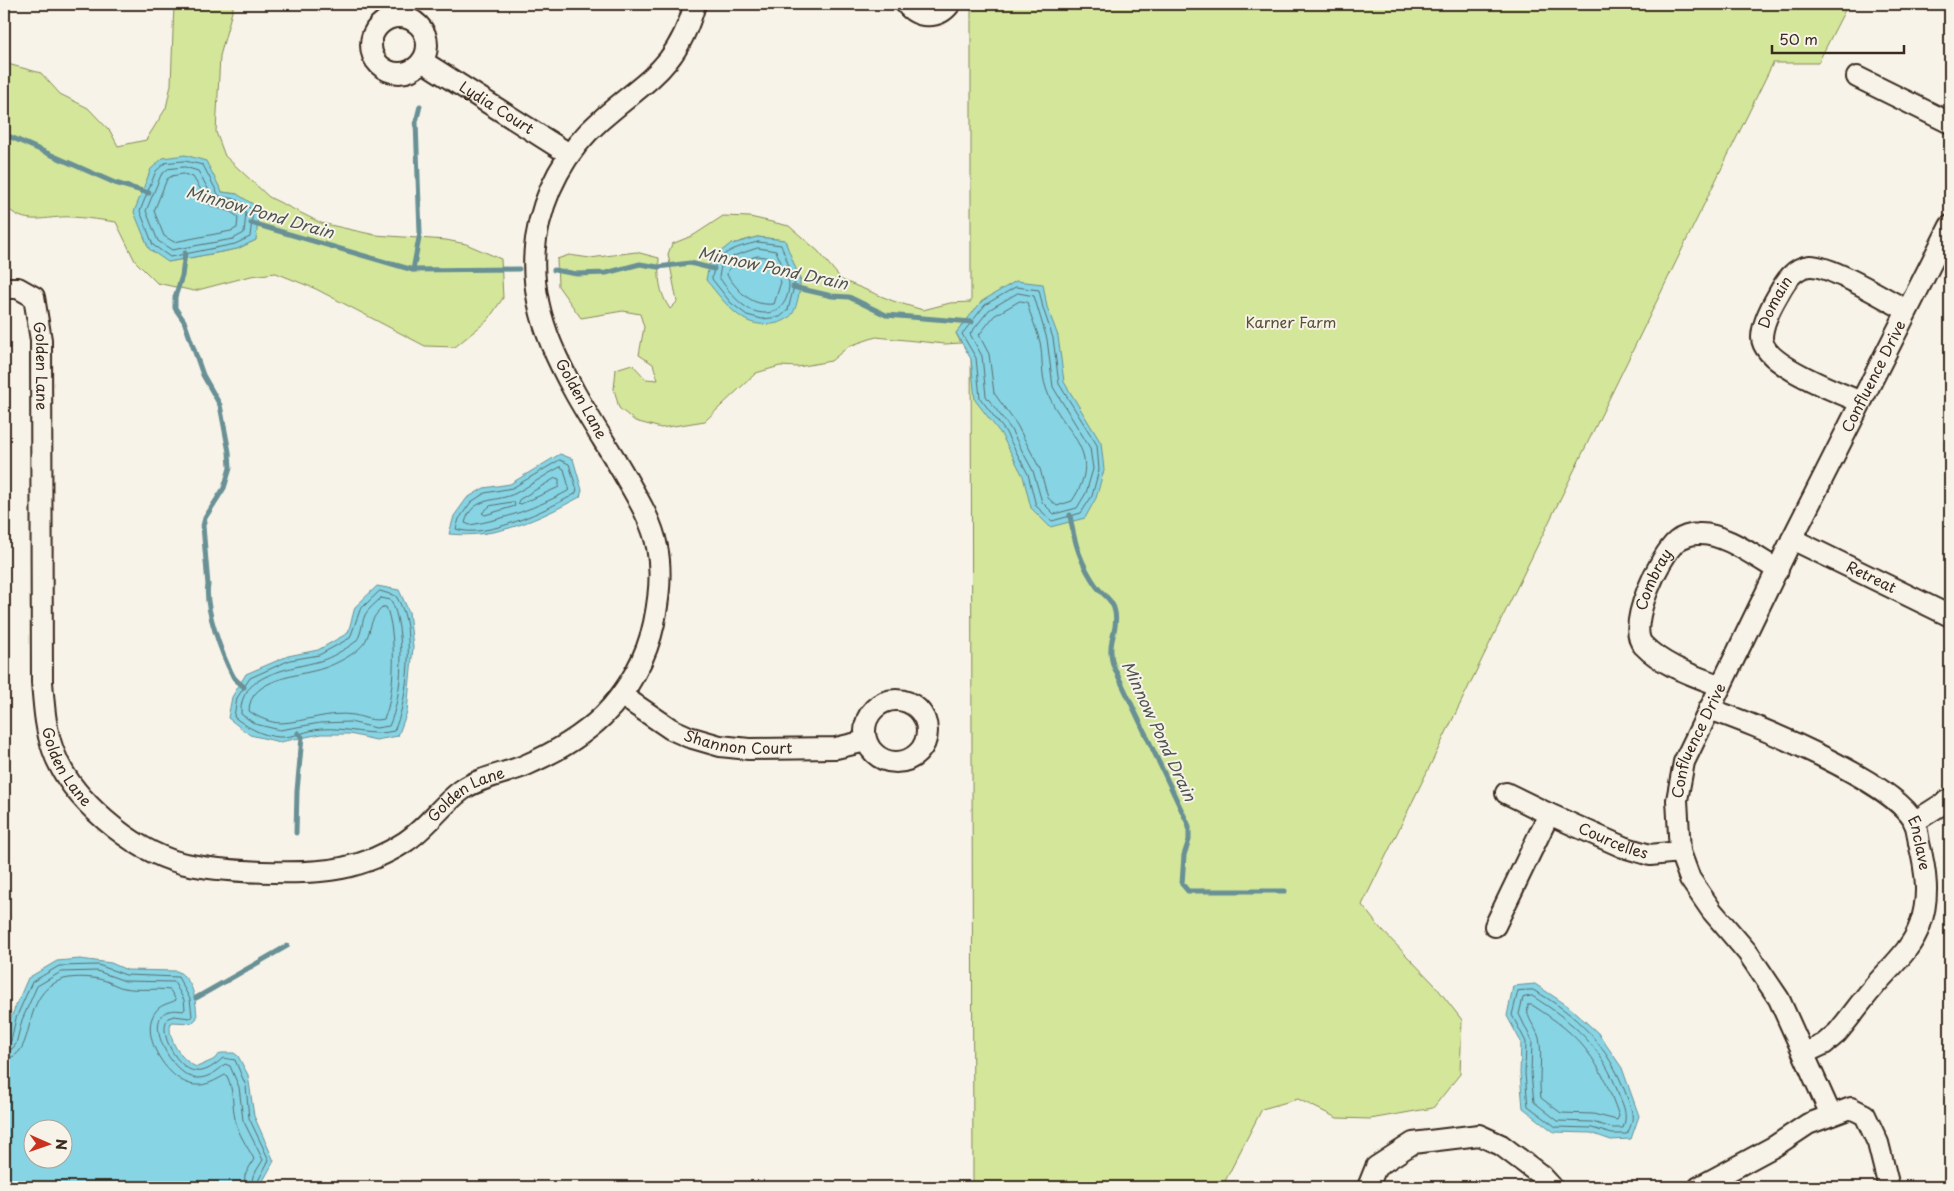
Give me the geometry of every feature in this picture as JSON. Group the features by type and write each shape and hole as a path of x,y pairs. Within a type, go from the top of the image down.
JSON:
{"street":[{"name":"Golden Lane","path":"4,288 18,288 34,297 41,340 42,682 47,730 54,753 62,770 102,817 127,838 151,852 181,863 217,869 305,871 342,868 373,858 402,845 418,833 462,790 475,783 525,766 561,747 588,729 606,713 621,695 644,656 652,634 657,610 660,569 657,545 651,526 631,487 555,353 542,320 535,292 534,264 539,225 557,175 569,154 599,121 656,76 669,61 681,40 695,4"},
{"path":"906,4 913,12 929,16 939,14 950,4"},
{"name":"Lydia Court","path":"422,61 569,154"},
{"path":"1857,77 1950,123"},
{"name":"Confluence Drive","path":"1831,1115 1805,1053 1779,999 1748,953 1712,911 1690,879 1680,852 1677,800 1684,762 1709,709 1906,310 1950,226"},
{"name":"Domain","path":"1861,402 1801,374 1766,351 1762,338 1768,314 1788,279 1798,268 1811,266 1851,281 1906,310"},
{"name":"Combray","path":"1721,686 1677,668 1643,644 1638,635 1640,609 1661,563 1677,541 1689,535 1700,534 1736,545 1778,570"},
{"name":"Retreat","path":"1792,539 1950,616"},
{"name":"Shannon Court","path":"621,695 671,729 689,737 720,746 748,749 836,748 866,741"},
{"name":"Enclave","path":"1709,709 1742,720 1852,771 1900,804 1914,822 1925,867 1927,891 1920,927 1909,947 1837,1033 1824,1044 1805,1053"},
{"name":"Courcelles","path":"1506,793 1623,847 1650,855 1680,852"},
{"path":"1914,822 1950,798"},
{"path":"1495,926 1549,814"},
{"path":"1699,1187 1775,1146 1808,1124 1851,1108 1866,1115 1878,1143 1889,1187"},
{"path":"1368,1187 1376,1167 1413,1143 1480,1135 1501,1145 1542,1176 1552,1187"}],"green space":[{"path":"174,4 234,4 220,56 216,132 225,156 269,197 321,223 375,235 446,240 466,244 501,259 503,298 488,320 455,347 425,346 316,289 276,273 251,276 194,291 157,283 135,261 116,222 73,217 28,219 12,212 4,204 4,63 41,73 60,94 88,108 110,131 118,146 146,140 166,108 171,85","holes":["216,182 222,192 237,194 256,240 237,249 168,262"]},
{"name":"Karner Farm","path":"971,4 1848,4 1818,63 1773,63 1362,905 1380,928 1434,984 1462,1020 1460,1074 1433,1108 1370,1119 1337,1118 1298,1099 1262,1109 1222,1187 973,1187 971,315 956,333 961,343 945,344 876,337 849,346 831,361 798,367 780,366 756,373 705,421 661,428 635,421 619,408 614,389 616,369 632,364 646,379 658,380 653,364 639,355 644,327 640,314 623,311 581,318 558,286 557,259 569,255 590,258 636,252 659,258 660,285 670,309 677,302 668,254 672,244 694,235 723,216 750,217 789,226 818,251 842,280 893,301 923,310 950,303 971,302","holes":["757,237 785,240 791,261 801,281 729,245"]}],"water":[{"path":"185,155 206,161 222,192 237,194 259,208 256,240 237,249 168,262 149,249 134,212 151,169 163,158"},
{"path":"757,237 785,240 800,280 798,298 793,313 789,318 777,323 762,324 749,322 744,319 728,306 706,280 710,260 729,245"},
{"path":"1016,281 1043,284 1047,307 1058,336 1064,382 1101,443 1104,470 1096,498 1085,518 1050,527 1031,508 1023,476 1001,434 975,400 971,359 956,333 982,301"},
{"path":"560,454 573,459 582,490 580,497 549,513 517,526 467,535 449,534 454,516 467,498 484,488 510,484"},
{"path":"377,586 399,590 409,612 413,647 407,712 398,736 376,740 350,734 321,734 280,742 250,735 228,718 232,697 246,674 288,656 318,650 348,633 355,607"},
{"path":"80,959 111,963 127,970 177,971 183,975 193,991 197,1018 192,1023 171,1022 170,1028 173,1042 181,1055 197,1067 213,1060 221,1053 234,1053 238,1056 248,1075 254,1116 274,1161 263,1181 262,1187 4,1187 4,1048 11,1017 28,978 57,961"},
{"path":"1535,984 1568,1006 1598,1033 1622,1068 1639,1116 1631,1139 1611,1140 1591,1133 1554,1132 1523,1108 1520,1074 1521,1042 1507,1016 1513,986"}],"waterway":[{"path":"413,270 420,233 416,122 420,106"},
{"name":"Minnow Pond Drain","path":"4,134 115,183 149,193"},
{"name":"Minnow Pond Drain","path":"251,223 413,270 519,269"},
{"path":"185,253 182,276 175,297 175,308 184,321 203,375 220,405 229,452 230,468 224,488 205,518 203,526 208,585 207,594 211,618 219,644 234,677 244,687"},
{"name":"Minnow Pond Drain","path":"554,270 577,274 606,273 640,264 658,267 690,263 714,269"},
{"name":"Minnow Pond Drain","path":"793,287 832,296 849,297 886,315 972,322"},
{"name":"Minnow Pond Drain","path":"1070,515 1082,562 1091,579 1114,608 1116,619 1111,649 1113,665 1189,826 1189,840 1184,855 1182,884 1188,891 1285,891"},
{"path":"296,833 297,791 302,737 298,733"},
{"path":"196,998 287,946"}]}
